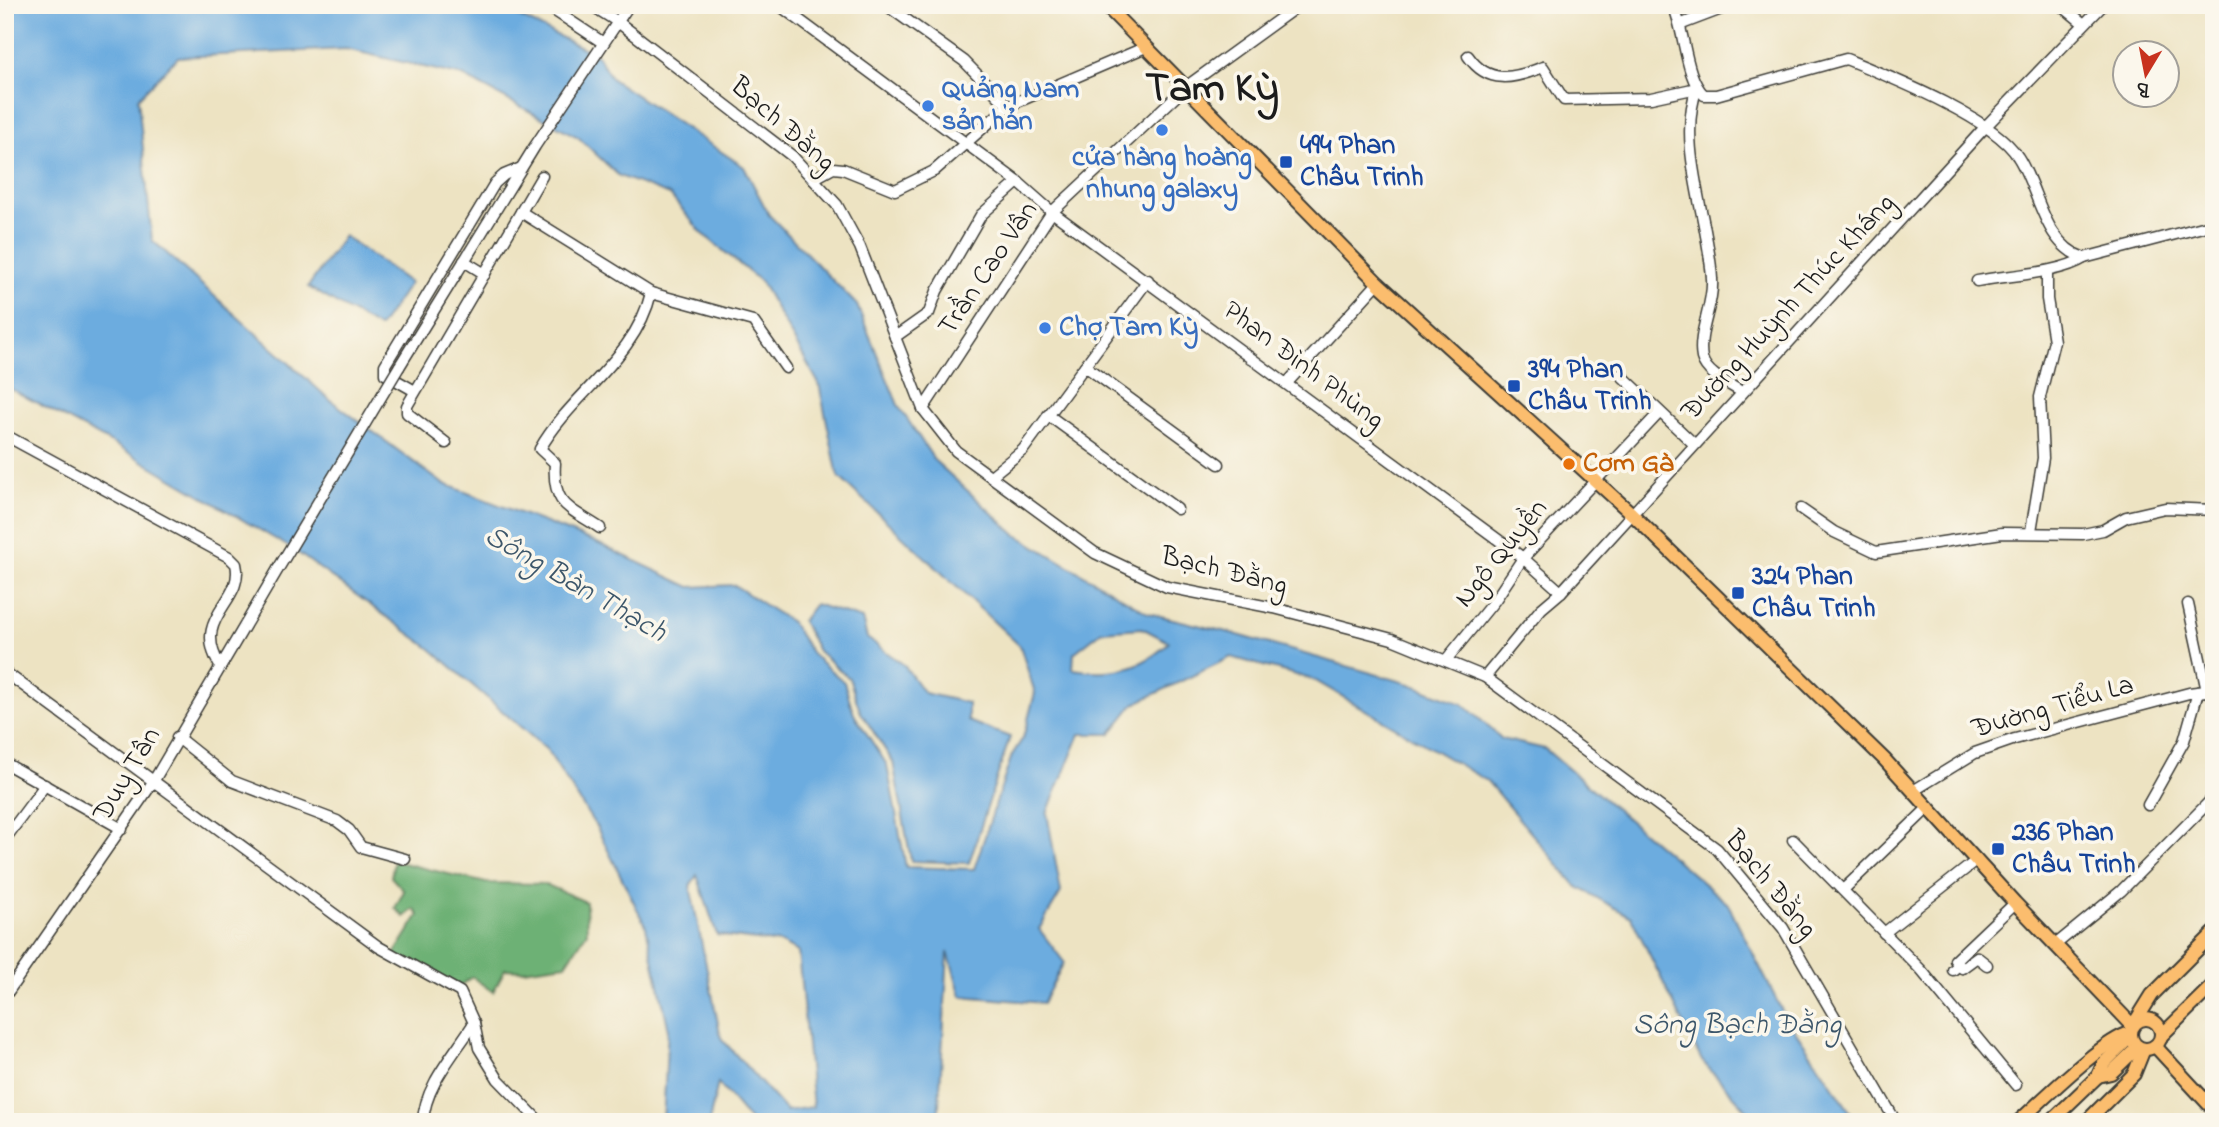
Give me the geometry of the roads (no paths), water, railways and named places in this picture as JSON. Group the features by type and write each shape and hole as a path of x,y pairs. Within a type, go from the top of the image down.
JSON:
{"main road":[{"path":"1105,5 1378,283 1631,513 1913,790 2141,1037 2214,1110"},
{"path":"2086,1122 2134,1074 2152,995 2214,933"},
{"path":"2050,1122 2098,1076 2103,1064 2214,984"},
{"path":"2018,1122 2120,1036 2141,1037"}],"street":[{"path":"546,5 601,44 629,5"},
{"name":"Bạch Đằng","path":"591,5 618,22 792,156 837,205 860,247 923,409 956,451 1096,552 1167,587 1313,618 1392,639 1485,677 1717,849 1783,928 1896,1122"},
{"name":"Phan Đình Phùng","path":"779,5 964,141 1052,212 1523,558 1560,592"},
{"path":"886,5 964,61 1007,106"},
{"name":"Trần Cao Vân","path":"923,409 1052,212 1187,86 1300,5"},
{"path":"1673,5 1682,24 1697,88 1691,104 1690,134 1713,280 1711,310 1701,346 1703,361 1711,372 1742,392"},
{"path":"1682,24 1732,5"},
{"path":"2061,5 2084,24"},
{"name":"Đường Huỳnh Thúc Kháng","path":"1485,677 1541,609 1560,592 1987,125 2103,5"},
{"name":"Duy Tân","path":"5,996 153,782 177,737 399,368 601,44"},
{"path":"813,179 833,168 843,169 895,190 934,171 964,141 1007,106 1146,47"},
{"path":"1468,56 1481,72 1490,75 1521,76 1543,67 1564,100 1651,98 1697,88"},
{"path":"1697,88 1704,94 1716,95 1846,59 1987,125 2018,156 2063,247 2084,258"},
{"path":"415,391 386,375 383,371 385,365 495,183 504,175 522,168"},
{"path":"446,443 407,413 407,406 542,176"},
{"path":"895,337 929,313 937,290 981,215 1018,182"},
{"path":"521,212 651,293 752,321 786,368"},
{"path":"1977,281 2032,271 2047,272 2084,258 2213,224 2214,236"},
{"path":"464,261 485,274"},
{"path":"2031,531 2043,458 2040,397 2054,341 2047,299 2047,272"},
{"path":"991,476 1023,450 1148,280"},
{"path":"1287,383 1378,283"},
{"path":"600,528 568,509 553,482 555,463 540,449 618,356 644,317 651,293"},
{"path":"1085,366 1219,464"},
{"path":"1621,375 1694,444"},
{"name":"Ngô Quyền","path":"1446,660 1494,600 1523,558 1659,412"},
{"path":"1048,415 1177,509"},
{"path":"5,435 145,509 236,564 232,586 211,631 210,649 220,666"},
{"path":"1801,509 1834,533 1876,552 2002,533 2031,531 2083,534 2103,530 2126,517 2165,508 2214,510"},
{"path":"2148,805 2208,692 2188,604"},
{"path":"5,672 379,947 407,964 444,980 460,992 474,1023 479,1048 498,1079 537,1118"},
{"name":"Đường Tiểu La","path":"1913,790 1975,753 2015,739 2208,692"},
{"path":"177,737 232,781 337,821 349,830 361,847 405,859"},
{"path":"5,763 122,829"},
{"path":"5,839 44,785"},
{"path":"2055,945 2121,891 2214,797"},
{"path":"1843,890 1929,807"},
{"path":"1793,840 1884,933 1984,1043 2016,1085"},
{"path":"1884,933 1976,860"},
{"path":"1987,965 1977,957 1962,968 1956,968 1955,960 2015,903"},
{"path":"423,1122 425,1108 449,1058 474,1023"}],"water":[{"path":"5,5 496,5 597,55 612,79 744,167 769,215 857,305 898,405 935,461 1015,534 1148,613 1231,633 1410,684 1463,704 1502,739 1545,749 1728,904 1782,1011 1857,1122 1758,1122 1702,1061 1631,917 1576,886 1487,781 1314,680 1231,657 1134,704 1110,734 1080,734 1047,813 1061,892 1039,929 1064,962 1043,1003 961,996 948,952 938,1122 751,1122 718,1083 709,1122 663,1122 668,1026 646,927 597,828 547,750 431,649 294,550 110,442 5,386","holes":["346,49 463,76 578,137 619,176 670,195 702,233 761,282 819,384 838,476 1020,646 1035,693 1023,738 1012,755 974,869 906,867 887,765 854,714 844,682 813,655 791,622 734,585 690,587 595,542 442,483 329,399 152,240 138,98 178,57","1142,628 1169,642 1148,659 1125,668 1100,671 1073,669 1074,653 1102,631","697,875 717,935 781,943 798,952 813,1107 786,1111 721,1038 690,886"]},
{"path":"344,236 410,283 379,328 308,287"},
{"path":"815,604 862,619 867,638 904,665 924,693 968,703 968,721 1010,737 969,863 911,861 893,762 860,711 849,678 818,651 802,621"}],"place":[{"name":"Quảng Nam sản hản","path":"928,106"},
{"name":"cửa hàng hoàng nhung galaxy","path":"1162,130"},
{"name":"494 Phan Châu Trinh","path":"1286,162"},
{"name":"Chợ Tam Kỳ","path":"1045,328"},
{"name":"394 Phan Châu Trinh","path":"1514,386"},
{"name":"Cơm Gà","path":"1569,464"},
{"name":"324 Phan Châu Trinh","path":"1738,593"},
{"name":"236 Phan Châu Trinh","path":"1998,849"}],"district":[{"name":"Tam Kỳ","path":"1212,89"}],"water label":[{"name":"Sông Bàn Thạch","path":"575,585"},
{"name":"Sông Bạch Đằng","path":"1737,1026"}]}
